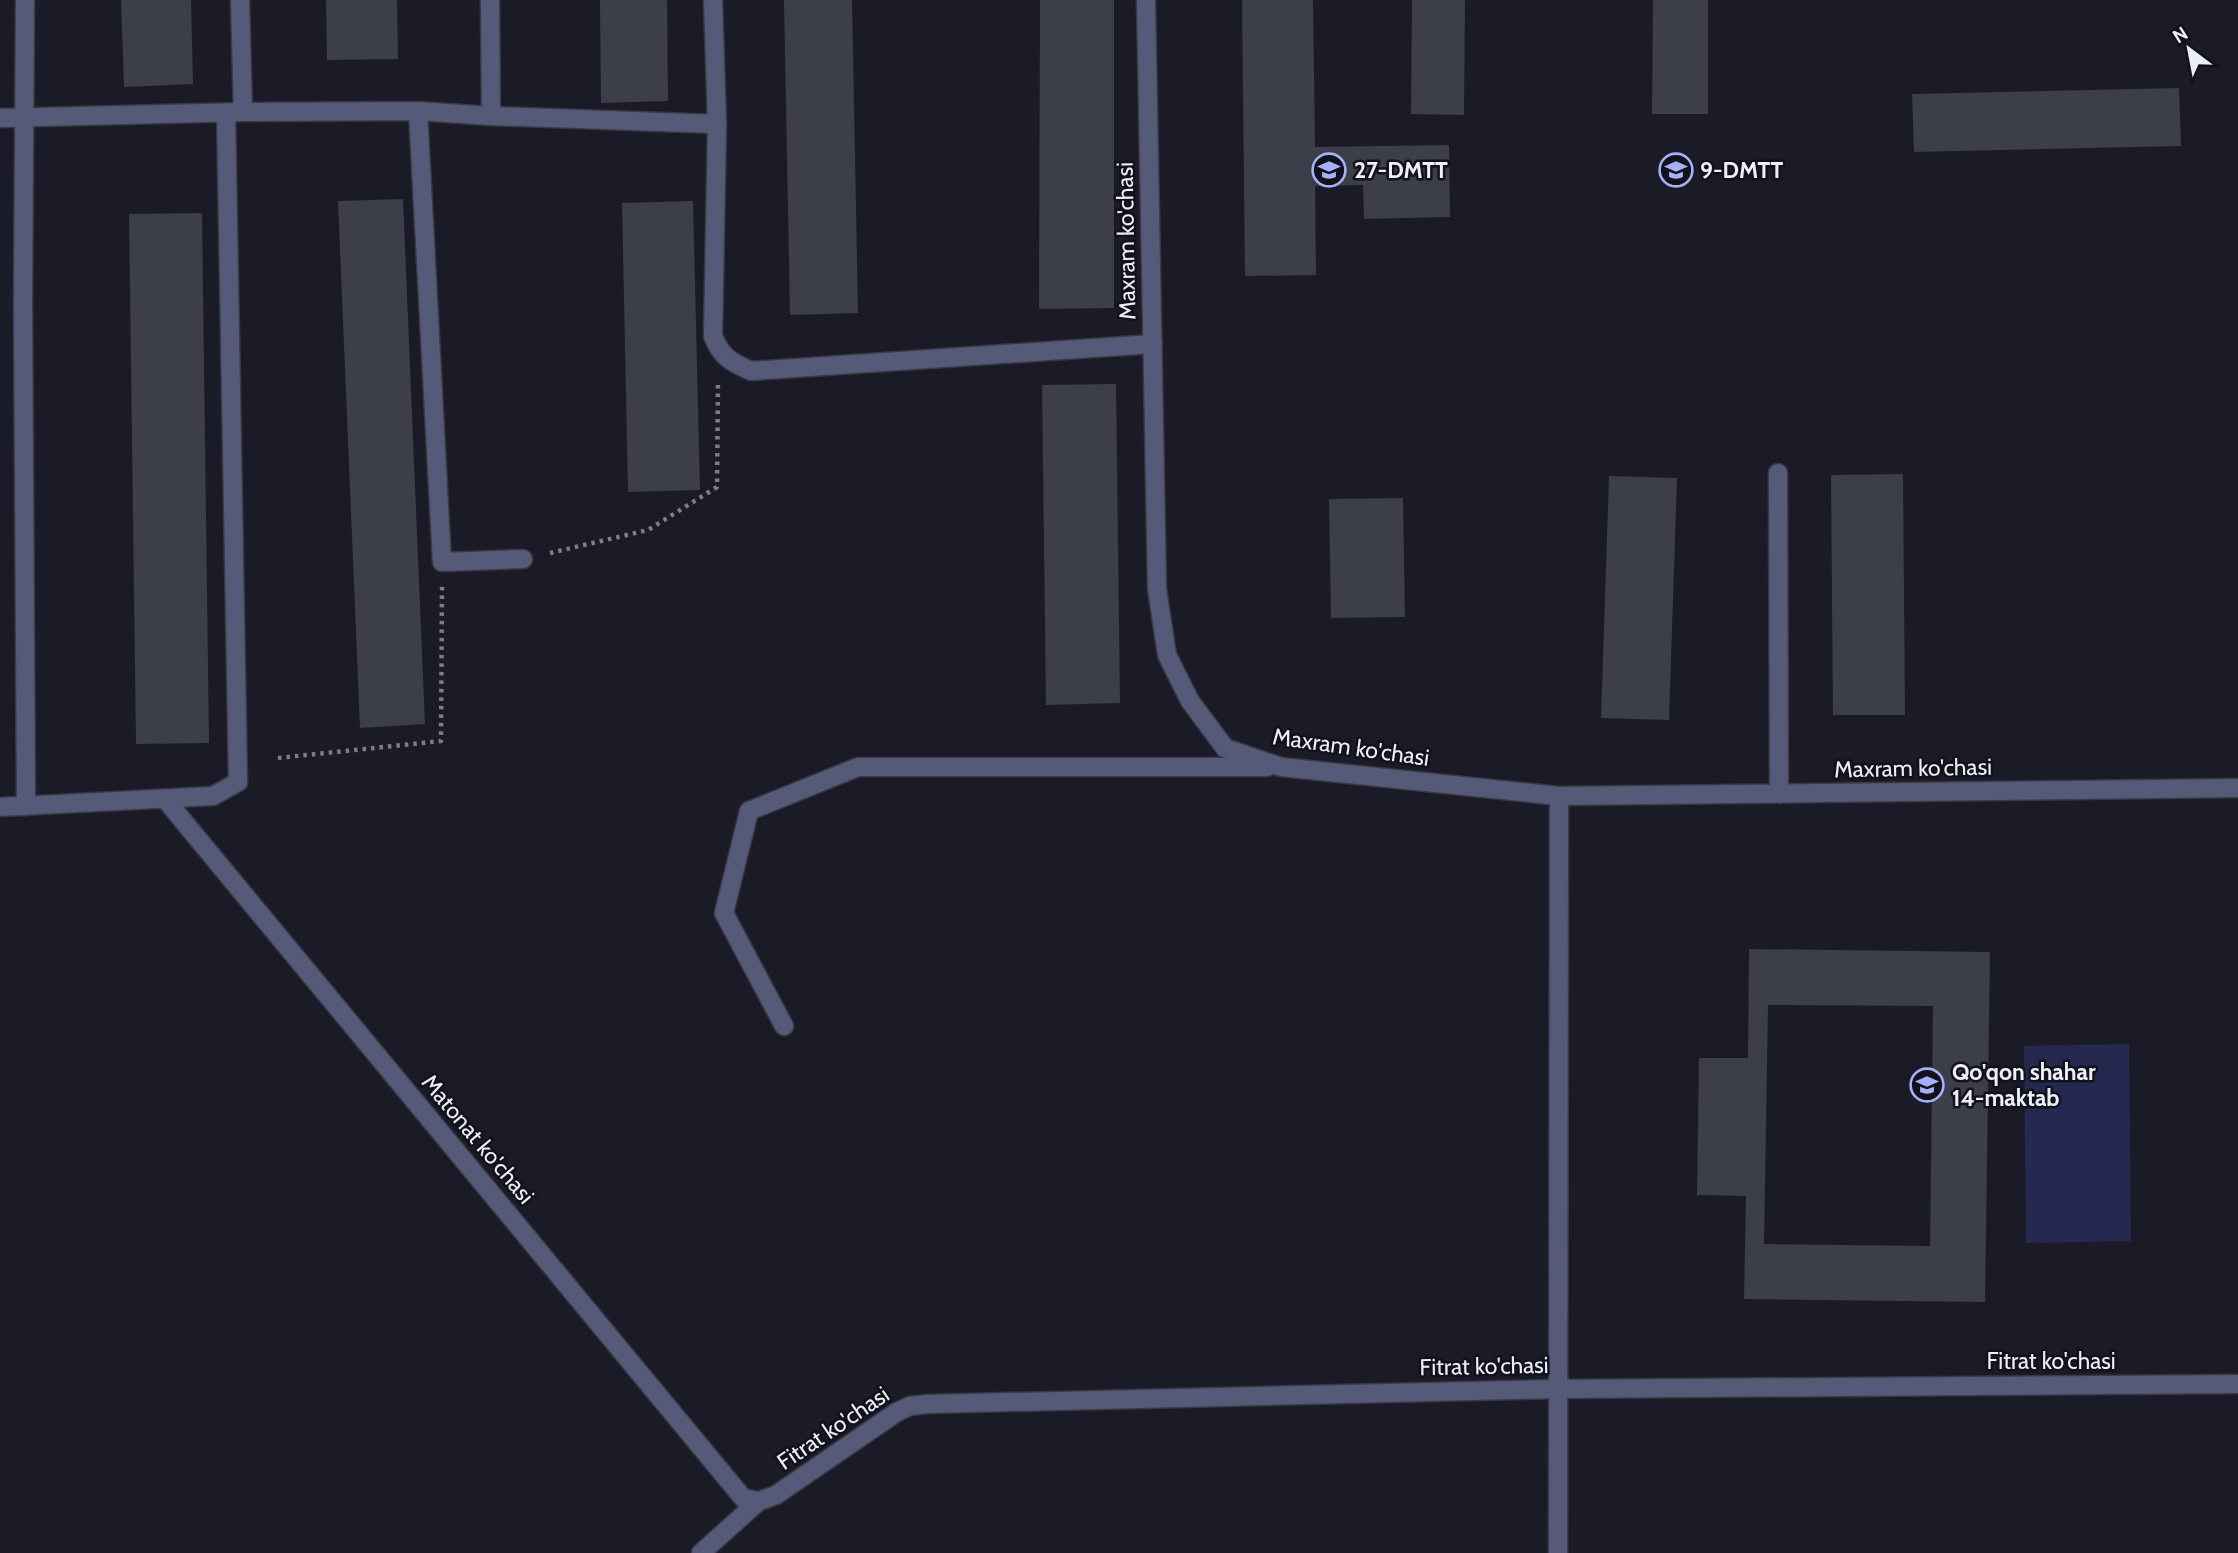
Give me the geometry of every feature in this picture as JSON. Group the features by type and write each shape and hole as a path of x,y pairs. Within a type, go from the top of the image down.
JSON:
{"street":[{"path":"26,0 26,806"},
{"path":"0,807 213,796 238,782 234,113 240,0"},
{"path":"490,0 491,116"},
{"path":"713,0 717,124 713,336 719,351 734,363 751,371 1153,344"},
{"name":"Maxram ko'chasi","path":"1146,0 1157,589 1167,655 1190,701 1225,748 1281,768 1559,796 2238,788"},
{"path":"0,118 418,111 717,124"},
{"path":"418,111 442,562 523,559"},
{"path":"1778,473 1779,794"},
{"path":"784,1026 724,914 749,811 858,767 1281,768"},
{"path":"1558,1553 1559,796"},
{"name":"Matonat ko'chasi","path":"164,799 743,1498 759,1501"},
{"name":"Fitrat ko'chasi","path":"701,1553 759,1501 776,1495 897,1412 910,1406 927,1404 1557,1389 2238,1384"}],"path":[{"path":"523,559 648,530 717,488 719,351"},
{"path":"278,758 441,741 442,562"}],"shaded area":[{"path":"2129,1044 2131,1241 2026,1243 2024,1046"}],"building":[{"path":"121,0 191,0 193,84 124,87"},
{"path":"326,0 397,0 398,59 327,60"},
{"path":"600,0 667,0 668,101 601,103"},
{"path":"784,0 852,0 858,313 790,315"},
{"path":"1040,0 1114,0 1114,308 1039,309"},
{"path":"1242,0 1313,0 1315,147 1449,145 1450,217 1364,219 1363,185 1315,186 1316,275 1245,276"},
{"path":"1412,0 1465,0 1464,115 1411,114"},
{"path":"1653,0 1708,0 1708,114 1652,114"},
{"path":"2179,88 2181,146 1914,152 1912,94"},
{"path":"403,199 425,724 360,728 338,201"},
{"path":"693,201 700,490 628,492 622,203"},
{"path":"202,213 209,743 136,744 129,214"},
{"path":"1116,384 1120,703 1046,705 1042,385"},
{"path":"1903,474 1905,715 1833,715 1831,475"},
{"path":"1609,476 1677,478 1669,720 1601,718"},
{"path":"1403,498 1405,617 1331,618 1329,499"},
{"path":"1749,949 1990,952 1985,1302 1744,1299 1746,1196 1697,1195 1699,1058 1748,1058","holes":["1768,1005 1933,1006 1930,1246 1764,1244"]}],"place":[{"name":"27-DMTT","path":"1329,170"},
{"name":"9-DMTT","path":"1676,170"},
{"name":"Qo'qon shahar 14-maktab","path":"1927,1085"}]}
